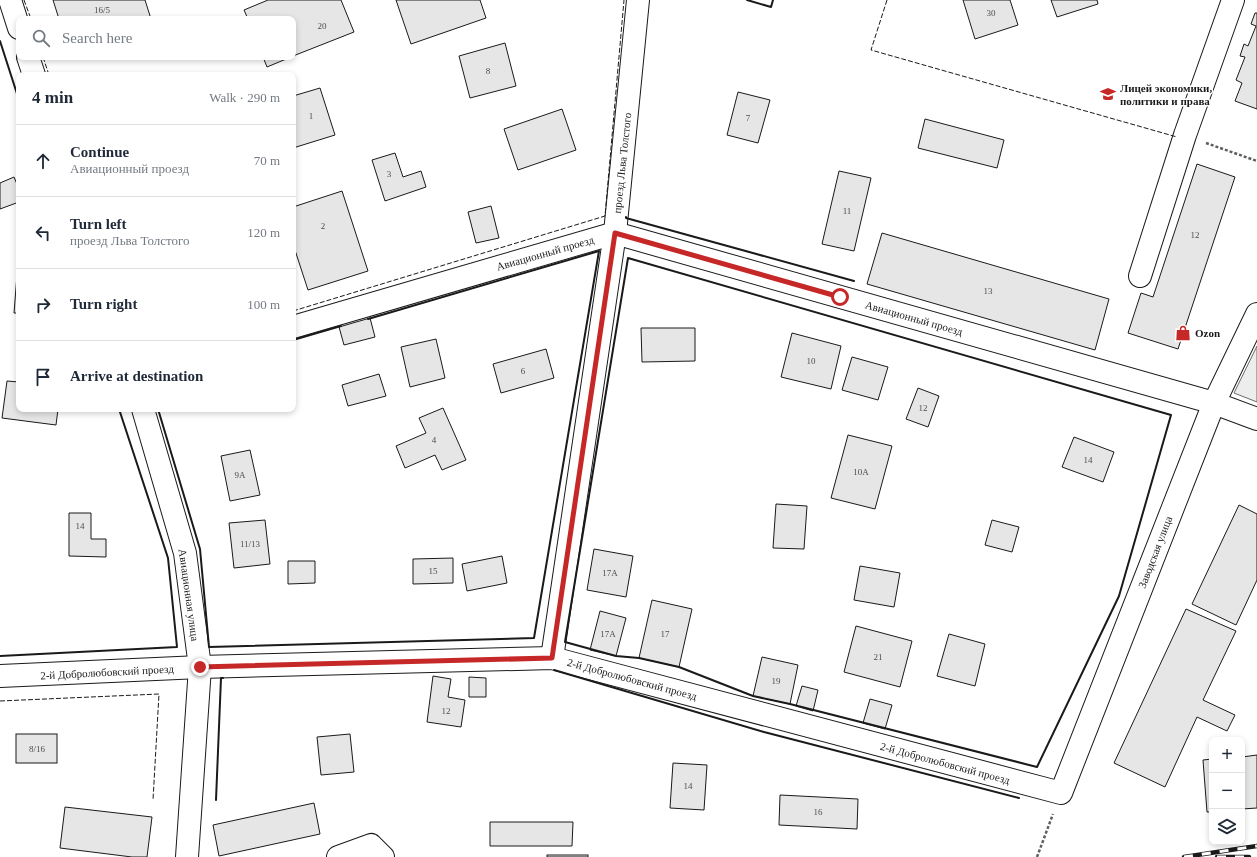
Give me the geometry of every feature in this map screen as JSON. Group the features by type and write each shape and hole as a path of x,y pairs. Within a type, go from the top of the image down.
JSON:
{"street":[{"path":"10,0 16,19"},
{"name":"проезд Льва Толстого","path":"552,658 615,233 638,0"},
{"path":"1140,276 1185,136 1233,0"},
{"path":"29,60 33,72"},
{"name":"Авиационный проезд","path":"296,326 615,233 1214,403 1257,419"},
{"name":"Заводская улица","path":"1061,793 1214,403 1257,314"},
{"name":"Авиационная улица","path":"144,412 185,553 200,667 187,857"},
{"name":"2-й Добролюбовский проезд","path":"0,676 200,667 552,658 1061,793"},
{"path":"338,857 371,845 383,857"}],"path":[{"path":"1185,136 1257,161"},
{"path":"1037,857 1061,793"}],"shaded area":[{"path":"1257,346 1257,402 1234,393"}],"building":[{"path":"53,0 145,0 150,16 58,16"},
{"path":"268,0 341,0 354,32 296,55 296,16 247,16 244,10"},
{"path":"396,0 480,0 486,18 411,44"},
{"path":"963,0 1010,0 1018,25 975,39"},
{"path":"1051,0 1097,0 1098,4 1057,17"},
{"path":"1255,13 1257,13 1257,109 1235,101 1242,83 1236,80 1245,57 1240,56 1244,44 1248,46 1256,26 1251,24"},
{"path":"505,43 516,86 470,98 459,56"},
{"path":"264,60 284,60 267,67"},
{"path":"320,88 335,135 296,147 296,95"},
{"path":"738,92 770,100 758,143 727,135"},
{"path":"562,109 576,150 518,170 504,129"},
{"path":"925,119 1004,140 997,168 918,148"},
{"path":"395,153 403,177 421,171 426,187 385,201 372,160"},
{"path":"1197,164 1235,177 1178,349 1128,333 1141,293 1153,297"},
{"path":"839,171 871,178 854,251 822,244"},
{"path":"14,177 16,182 16,203 0,209 0,183"},
{"path":"342,191 368,271 308,290 296,253 296,206"},
{"path":"491,206 499,238 476,243 468,212"},
{"path":"882,233 1109,299 1095,350 867,284"},
{"path":"16,288 16,313 14,313"},
{"path":"370,318 375,337 344,345 339,327"},
{"path":"641,328 695,328 695,361 642,362"},
{"path":"792,333 841,346 831,389 781,377"},
{"path":"436,339 445,378 410,387 401,347"},
{"path":"546,349 554,378 501,393 493,364"},
{"path":"852,357 888,367 878,400 842,390"},
{"path":"379,374 386,396 348,406 342,385"},
{"path":"7,381 16,382 16,412 58,412 56,425 2,418"},
{"path":"918,388 939,396 928,427 906,419"},
{"path":"443,408 466,460 442,470 435,455 405,468 396,446 426,433 419,418"},
{"path":"848,435 892,446 875,509 831,498"},
{"path":"1074,437 1114,452 1103,482 1062,467"},
{"path":"250,450 260,495 230,501 221,456"},
{"path":"776,504 807,506 804,549 773,548"},
{"path":"1239,505 1257,514 1257,580 1236,625 1192,604"},
{"path":"69,513 91,513 91,539 106,539 106,557 69,556"},
{"path":"265,520 270,564 234,568 229,523"},
{"path":"992,520 1019,527 1012,552 985,545"},
{"path":"594,549 633,556 626,597 587,590"},
{"path":"502,556 507,583 467,591 462,564"},
{"path":"453,558 453,583 413,584 413,559"},
{"path":"288,561 315,561 315,583 288,584"},
{"path":"860,566 900,573 894,607 854,600"},
{"path":"652,600 692,609 679,667 639,658"},
{"path":"1186,609 1236,631 1203,700 1235,715 1227,731 1197,717 1165,787 1114,763"},
{"path":"600,611 626,618 616,656 590,650"},
{"path":"856,626 912,641 900,687 844,672"},
{"path":"949,634 985,644 975,686 937,676"},
{"path":"762,657 798,665 790,704 753,696"},
{"path":"433,676 451,679 448,697 465,700 461,727 427,722"},
{"path":"469,677 486,678 486,697 469,697"},
{"path":"802,686 818,690 813,711 796,706"},
{"path":"870,699 892,705 885,729 863,723"},
{"path":"16,734 57,734 57,763 16,763"},
{"path":"350,734 354,772 321,775 317,737"},
{"path":"1257,755 1257,808 1245,809 1245,757"},
{"path":"1209,759 1209,812 1207,812 1203,760"},
{"path":"673,763 707,765 704,810 670,808"},
{"path":"780,795 858,799 857,829 779,825"},
{"path":"314,803 320,834 219,856 213,825"},
{"path":"65,807 152,817 147,857 132,857 60,848"},
{"path":"490,822 573,822 572,846 490,846"},
{"path":"547,855 588,855 588,857 547,857"}],"railway":[{"path":"1184,857 1257,846"},
{"path":"1217,857 1249,857"}],"fence":[{"path":"24,0 30,16"},
{"path":"296,310 605,216 624,0"},
{"path":"887,0 871,50 1177,137"},
{"path":"44,60 48,72"},
{"path":"0,701 159,694 153,800"}],"wall":[{"path":"747,0 771,7 773,0"},
{"path":"0,41 16,91"},
{"path":"626,217 854,281"},
{"path":"159,412 200,549 209,647 534,638 599,251 368,319"},
{"path":"628,258 1171,415 1119,596 1037,767 790,704 753,696 679,667 639,658 616,656 565,642 628,258"},
{"path":"296,339 341,326"},
{"path":"0,656 177,647 168,558 120,412"},
{"path":"554,670 764,732 1019,798"},
{"path":"216,800 221,678 223,678"}],"place":[{"name":"Лицей экономики, политики и права","path":"1108,94"},
{"name":"Ozon","path":"1183,333"}],"route":[{"path":"200,667 552,658 615,233 840,297"}]}
